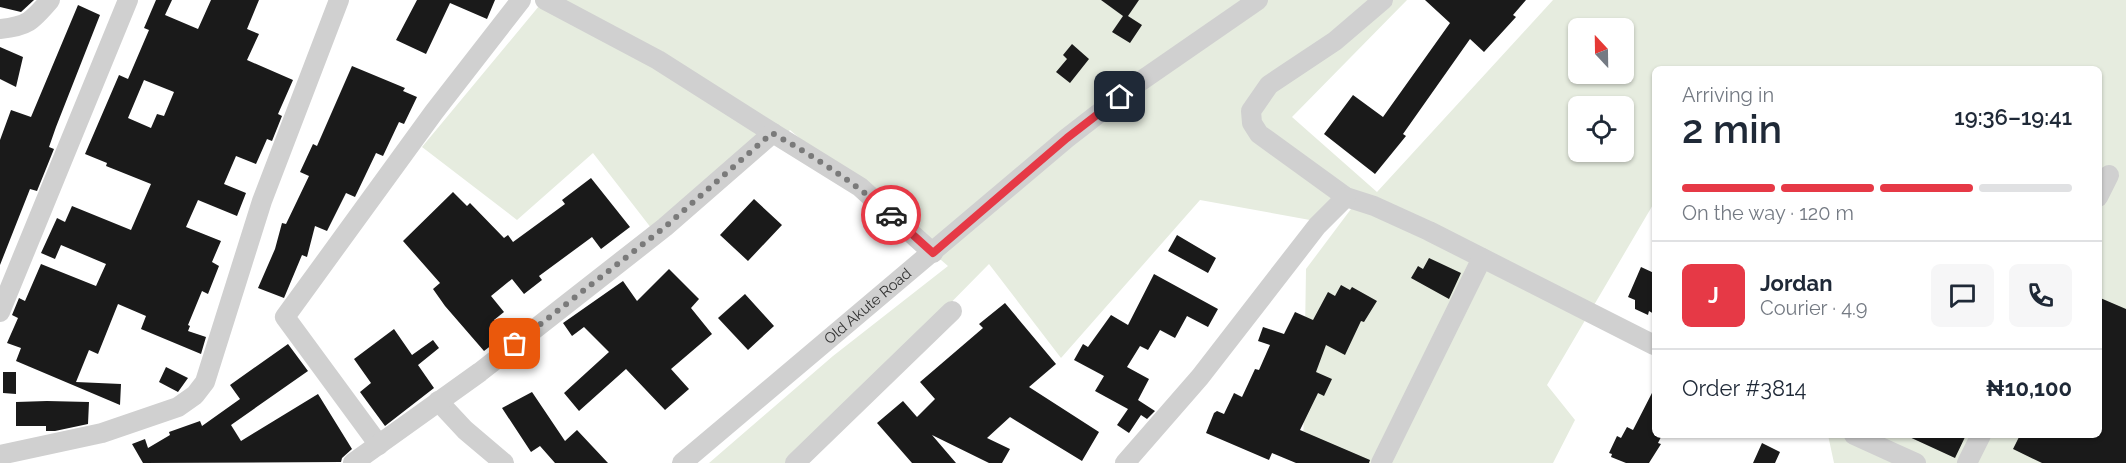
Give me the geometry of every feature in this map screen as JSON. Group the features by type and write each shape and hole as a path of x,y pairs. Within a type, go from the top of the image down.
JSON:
{"street":[{"path":"0,29 21,27 32,21 50,0"},
{"path":"0,312 128,0"},
{"path":"0,455 102,433 178,407 195,395 205,382 262,201 339,0"},
{"path":"379,445 285,317 434,112 521,0"},
{"path":"545,0 658,60 860,187 933,253"},
{"name":"Old Akute Road","path":"682,463 1067,138 1129,90 1258,0"},
{"path":"1383,0 1335,41 1269,85 1251,111 1252,123 1260,134 1346,197 1374,206 1652,344"},
{"path":"353,463 438,401 665,227 772,133"},
{"path":"2102,189 2109,175"},
{"path":"1125,463 1200,377 1317,225 1346,197"},
{"path":"1381,463 1482,258"},
{"path":"795,463 952,311"},
{"path":"438,401 465,430 504,463"},
{"path":"1861,438 1916,463"},
{"path":"1967,463 1980,438"}],"shaded area":[{"path":"544,0 1407,0 1292,117 1377,192 1553,0 2126,0 2126,463 1834,463 1829,438 2102,438 2102,66 1652,66 1652,206 1547,385 1575,420 1553,463 1303,463 1306,269 1357,201 1310,220 1200,200 1061,358 989,264 793,463 709,463 833,356 948,266 790,130 655,233 593,153 517,220 422,147"}],"building":[{"path":"0,0 34,0 21,12 0,7"},
{"path":"156,0 172,0 165,15 198,29 211,0 259,0 247,29 259,34 247,60 293,80 278,114 282,116 272,141 267,139 256,164 236,156 224,184 246,193 237,216 198,200 186,227 221,241 212,262 219,266 208,294 202,291 188,325 190,326 188,331 206,337 201,354 141,329 146,316 118,304 98,354 89,350 76,382 121,384 120,405 16,361 21,348 7,343 18,318 12,315 19,298 25,301 41,264 96,286 106,264 61,245 55,259 41,253 57,218 65,222 72,206 131,230 151,184 106,166 107,163 85,154 119,75 128,79 149,30 144,28","holes":["144,80 174,92 164,116 157,114 151,128 128,118"]},
{"path":"417,0 495,0 487,19 450,3 426,54 396,40"},
{"path":"1101,0 1139,0 1128,16 1142,25 1130,43 1112,32 1123,16"},
{"path":"1425,0 1526,0 1513,15 1516,17 1484,52 1470,39 1403,134 1406,136 1375,174 1324,134 1353,95 1383,117 1450,23"},
{"path":"78,5 100,15 49,147 54,149 37,191 30,189 0,265 0,140 11,110 31,117"},
{"path":"1072,44 1089,59 1070,83 1056,72 1067,59 1063,55"},
{"path":"0,47 23,57 16,87 0,79"},
{"path":"352,66 405,88 403,91 417,97 404,124 399,122 383,156 376,153 355,197 346,193 327,231 315,226 307,257 302,255 284,298 258,288 275,249 282,223 286,224 309,176 300,172 313,144 317,146"},
{"path":"591,178 630,227 601,249 592,237 539,276 542,280 524,294 512,279 491,296 504,312 494,320 500,328 492,334 497,341 484,351 433,289 440,283 403,241 453,192 467,206 470,203 504,238 508,235 513,242 565,204 562,200"},
{"path":"754,199 782,225 748,261 720,235"},
{"path":"1177,235 1216,258 1208,273 1168,251"},
{"path":"1429,258 1461,273 1449,299 1411,278 1418,266 1423,269"},
{"path":"1641,267 1652,272 1652,313 1649,311 1648,315 1635,309 1635,300 1628,297"},
{"path":"669,269 699,299 691,308 712,334 671,369 689,389 665,410 626,369 579,411 564,393 609,352 584,327 572,336 563,323 623,281 637,301"},
{"path":"1154,274 1218,309 1208,327 1187,316 1175,338 1160,330 1148,350 1140,346 1127,367 1149,379 1138,400 1155,411 1147,419 1141,415 1129,433 1117,425 1128,409 1095,391 1104,376 1074,360 1083,344 1088,347 1111,315 1128,325"},
{"path":"1341,285 1350,290 1352,287 1377,301 1364,322 1361,321 1345,355 1326,345 1316,372 1332,379 1324,396 1318,393 1300,430 1370,460 1369,463 1296,463 1272,453 1269,460 1206,433 1214,413 1217,411 1224,414 1234,393 1242,397 1255,369 1259,370 1270,345 1258,341 1263,327 1284,334 1295,312 1313,320 1328,292 1335,296"},
{"path":"745,294 774,326 748,350 718,318"},
{"path":"2102,299 2126,309 2126,463 2042,463 2013,449 2018,438 2102,438"},
{"path":"1005,303 1056,364 1029,387 1099,432 1082,461 1010,417 987,438 1010,449 1002,463 989,463 932,435 956,463 912,463 877,423 903,401 917,417 935,399 920,382 983,328 979,324"},
{"path":"394,329 412,355 433,340 439,348 418,365 434,388 385,426 360,392 371,383 354,359"},
{"path":"288,344 308,371 231,425 241,441 318,394 352,449 342,458 341,462 143,463 132,444 145,439 148,448 170,435 169,432 200,421 202,426 240,399 230,385"},
{"path":"166,367 188,378 178,392 159,382"},
{"path":"3,372 16,372 16,394 3,393"},
{"path":"532,392 565,441 577,430 608,463 555,463 540,446 531,452 502,408"},
{"path":"1652,393 1652,438 1660,438 1658,443 1661,444 1649,463 1626,463 1611,457 1612,454 1609,453 1617,436 1621,438 1627,427 1633,430"},
{"path":"16,402 89,402 88,424 55,431 46,431 46,426 16,426"},
{"path":"1912,438 1965,438 1955,458"},
{"path":"1762,443 1780,452 1775,463 1753,463"}],"way so far":[{"path":"515,344 567,301 665,227 759,147 772,133 831,167 860,187 891,215"}],"route":[{"path":"891,215 933,253 1067,138 1120,97"}]}
